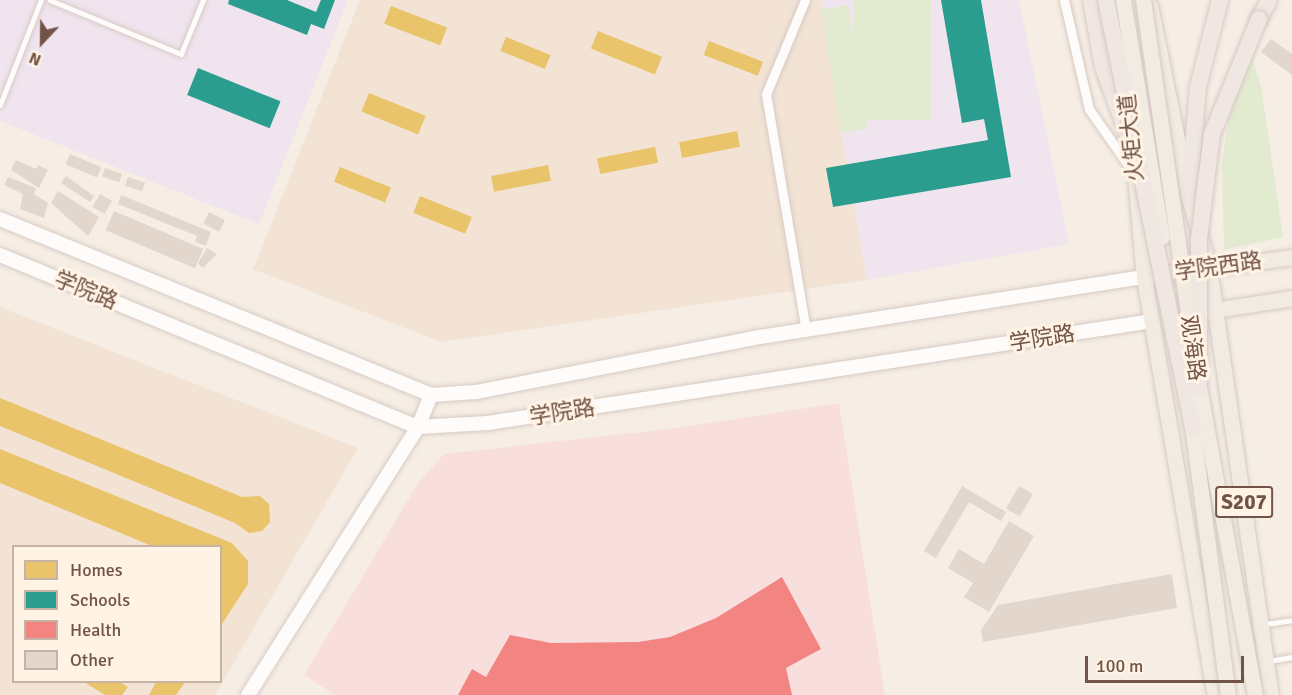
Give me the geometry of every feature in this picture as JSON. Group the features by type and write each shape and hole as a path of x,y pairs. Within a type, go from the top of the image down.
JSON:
{"highway":[{"path":"1091,0 1103,67 1131,144"},
{"path":"1106,0 1192,428"},
{"path":"1189,198 1198,87 1220,0"},
{"path":"1199,388 1199,239 1212,134 1269,0"}],"main road":[{"name":"火矩大道","path":"1121,0 1131,144 1144,277"},
{"name":"观海路","path":"1121,0 1192,428 1228,695"},
{"name":"观海路","path":"1143,0 1199,388 1255,695"},
{"name":"火矩大道","path":"1149,0 1189,198 1209,267"},
{"name":"学院路","path":"0,219 431,395 476,393 806,330 1144,277"},
{"name":"学院路","path":"0,255 418,427 488,423 1152,321"},
{"name":"学院西路","path":"1144,277 1292,256"},
{"name":"观海路","path":"1209,267 1271,695"},
{"name":"观海路","path":"1144,277 1215,695"},
{"name":"学院西路","path":"1152,321 1292,298"},
{"path":"248,695 418,427 431,395"}],"street":[{"path":"805,0 766,94 806,330"},
{"path":"1064,0 1089,109 1135,175"}],"lane":[{"path":"0,105 41,0"},
{"path":"51,0 181,54 203,0"},
{"path":"1261,624 1292,620"},
{"path":"1266,661 1292,657"}],"shaded area":[{"path":"0,0 348,0 259,224 0,121"},
{"path":"360,0 824,0 821,10 867,280 441,342 253,269"},
{"path":"824,0 1019,0 1069,244 867,280 821,9"},
{"path":"0,307 358,448 222,683 222,545 12,545 12,683 222,683 215,695 0,695"},
{"path":"839,403 885,695 335,695 304,675 418,483 444,454 677,428"}],"green space":[{"path":"854,0 931,0 931,120 854,120"},
{"path":"848,5 868,128 841,133 821,9"},
{"path":"1250,51 1261,86 1283,237 1224,250 1222,163 1228,123"}],"building: Homes":[{"path":"391,6 447,28 440,45 384,24"},
{"path":"598,31 662,57 655,74 591,49"},
{"path":"506,37 551,55 545,69 500,51"},
{"path":"709,41 763,62 758,76 704,55"},
{"path":"369,93 426,116 418,134 362,112"},
{"path":"737,131 740,147 682,158 679,142"},
{"path":"655,147 658,163 600,174 597,158"},
{"path":"548,165 551,181 494,192 491,176"},
{"path":"340,167 391,188 385,202 334,182"},
{"path":"420,196 472,217 465,234 413,213"},
{"path":"0,398 242,497 260,496 269,504 270,522 262,531 249,533 235,523 0,426"},
{"path":"0,449 232,543 248,561 248,584 222,624 222,545 150,545 0,483"},
{"path":"86,683 122,683 128,687 122,695 105,695"},
{"path":"155,683 184,683 176,695 149,695"}],"building: Schools":[{"path":"229,0 287,0 316,12 321,0 335,0 324,29 311,24 307,35 228,4"},
{"path":"941,0 981,0 1011,177 833,207 826,168 988,140 984,119 962,123"},
{"path":"198,68 281,101 270,128 187,95"}],"building: Health":[{"path":"782,577 821,649 786,668 792,695 458,695 472,669 486,677 510,635 551,643 638,642 670,637 716,618"}],"building: Other":[{"path":"1271,39 1292,54 1292,75 1261,52"},
{"path":"70,154 101,167 97,177 66,164"},
{"path":"16,160 36,169 38,165 48,170 39,188 11,170"},
{"path":"105,168 122,174 119,182 102,177"},
{"path":"66,176 94,196 90,202 61,183"},
{"path":"8,177 36,188 34,194 48,203 44,218 20,209 23,194 4,185"},
{"path":"128,177 145,183 142,191 125,186"},
{"path":"58,191 99,217 88,236 51,203"},
{"path":"100,194 112,201 105,214 92,207"},
{"path":"121,195 211,232 206,246 195,242 197,236 118,204"},
{"path":"114,211 203,249 195,268 106,230"},
{"path":"209,212 225,220 219,232 203,224"},
{"path":"207,248 217,254 203,268 198,263"},
{"path":"962,486 1006,512 1001,521 969,502 936,558 924,551"},
{"path":"1019,486 1033,494 1020,517 1006,509"},
{"path":"1009,521 1034,536 989,612 964,597 973,583 948,568 959,549 984,564"},
{"path":"1172,574 1177,608 983,642 981,630 998,605"}]}
